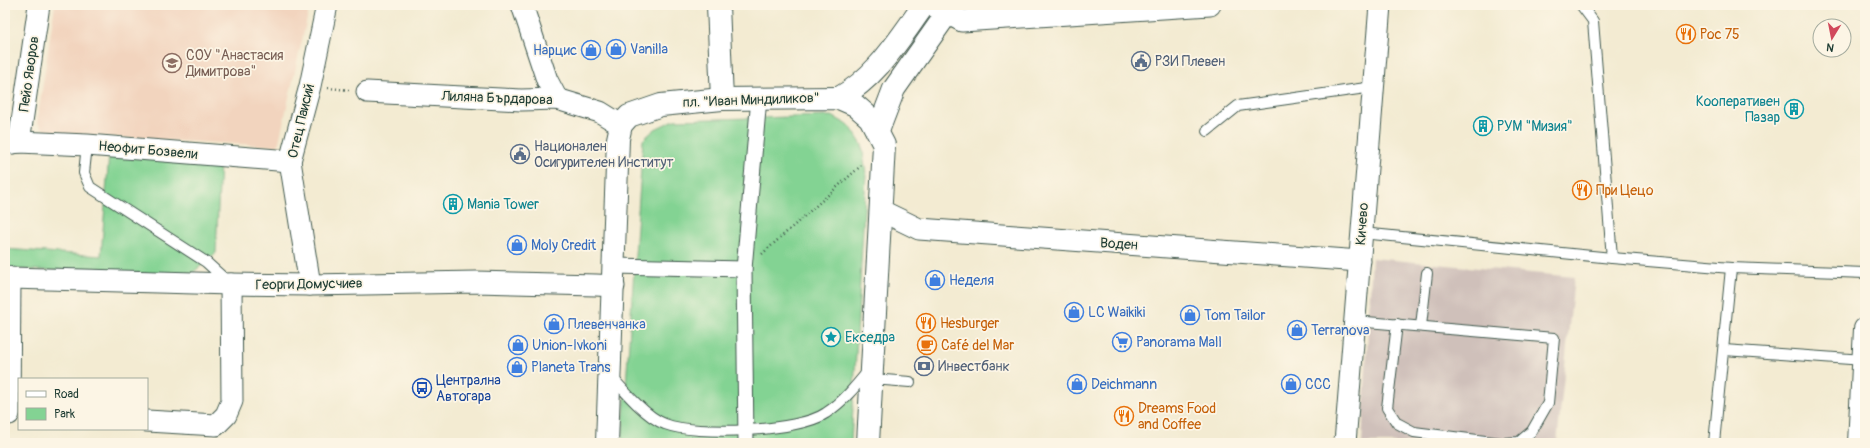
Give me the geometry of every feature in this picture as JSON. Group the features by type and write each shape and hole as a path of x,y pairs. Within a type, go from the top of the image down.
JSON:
{"street":[{"name":"Пейо Яворов","path":"12,143 39,5"},
{"name":"Отец Паисий","path":"310,285 290,161 310,86 327,5"},
{"path":"522,5 556,99"},
{"path":"718,5 722,99"},
{"path":"839,98 855,89 884,60 924,5"},
{"path":"868,443 882,211 881,138 894,89 944,8 962,21 1210,5"},
{"name":"Кичево","path":"1345,443 1380,5"},
{"name":"Лиляна Бърдарова","path":"367,92 521,100 556,99 600,112 621,125"},
{"path":"747,436 744,269 759,98"},
{"name":"пл. \"Иван Миндиликов\"","path":"621,125 629,116 648,109 685,102 759,98 839,98 855,105 870,118 881,138"},
{"path":"608,443 618,139 621,125"},
{"name":"Неофит Бозвели","path":"12,143 87,145 290,161"},
{"name":"Воден","path":"882,211 919,229 1360,261"},
{"path":"614,276 744,269"},
{"name":"Георги Домусчиев","path":"7,277 231,284 310,285 476,282 596,285 614,276"},
{"path":"7,277 11,414"},
{"path":"148,421 216,425 226,415 232,400 231,284"},
{"path":"1859,443 1865,329"}],"lane":[{"path":"1581,5 1592,21 1612,258"},
{"path":"1207,131 1238,106 1373,87"},
{"path":"87,145 84,173 90,187 206,262 231,284"},
{"path":"1362,233 1612,258 1731,268 1865,273"},
{"path":"1714,443 1731,268"},
{"path":"1421,326 1427,272"},
{"path":"1355,321 1397,324 1421,326 1554,338 1548,403 1532,431 1520,442 1503,443 1414,432 1397,423 1386,408 1397,324"},
{"path":"1724,350 1864,360"},
{"path":"610,375 636,404 664,424 690,430 747,436 797,425 825,414 872,373 910,382"}],"path":[{"path":"310,86 367,92"},
{"path":"744,269 881,138"}],"shaded area":[{"name":"СОУ \"Анастасия Димитрова\"","path":"55,5 310,5 278,146 47,134 37,122"},
{"path":"1372,258 1574,277 1557,443 1362,443"}],"green space":[{"path":"832,116 850,126 862,145 866,174 851,443 622,443 643,140 655,129 674,120"},
{"path":"109,154 220,162 216,253 190,275 5,269 5,249 101,256"}],"place":[{"name":"Рос 75","path":"1686,34"},
{"name":"Vanilla","path":"616,49"},
{"name":"Нарцис","path":"591,50"},
{"name":"РЗИ Плевен","path":"1141,61"},
{"name":"СОУ \"Анастасия Димитрова\"","path":"172,63"},
{"name":"Кооперативен Пазар","path":"1794,109"},
{"name":"РУМ \"Мизия\"","path":"1483,126"},
{"name":"Национален Осигурителен Институт","path":"520,154"},
{"name":"При Цецо","path":"1582,190"},
{"name":"Mania Tower","path":"453,204"},
{"name":"Moly Credit","path":"517,245"},
{"name":"Неделя","path":"935,280"},
{"name":"LC Waikiki","path":"1074,312"},
{"name":"Tom Tailor","path":"1190,315"},
{"name":"Hesburger","path":"926,323"},
{"name":"Плевенчанка","path":"554,324"},
{"name":"Terranova","path":"1297,330"},
{"name":"Екседра","path":"831,337"},
{"name":"Panorama Mall","path":"1122,342"},
{"name":"Union-Ivkoni","path":"518,345"},
{"name":"Café del Mar","path":"927,345"},
{"name":"Инвестбанк","path":"924,366"},
{"name":"Planeta Trans","path":"517,367"},
{"name":"Deichmann","path":"1077,384"},
{"name":"CCC","path":"1291,384"},
{"name":"Централна Автогара","path":"422,388"},
{"name":"Dreams Food and Coffee","path":"1124,416"}]}
